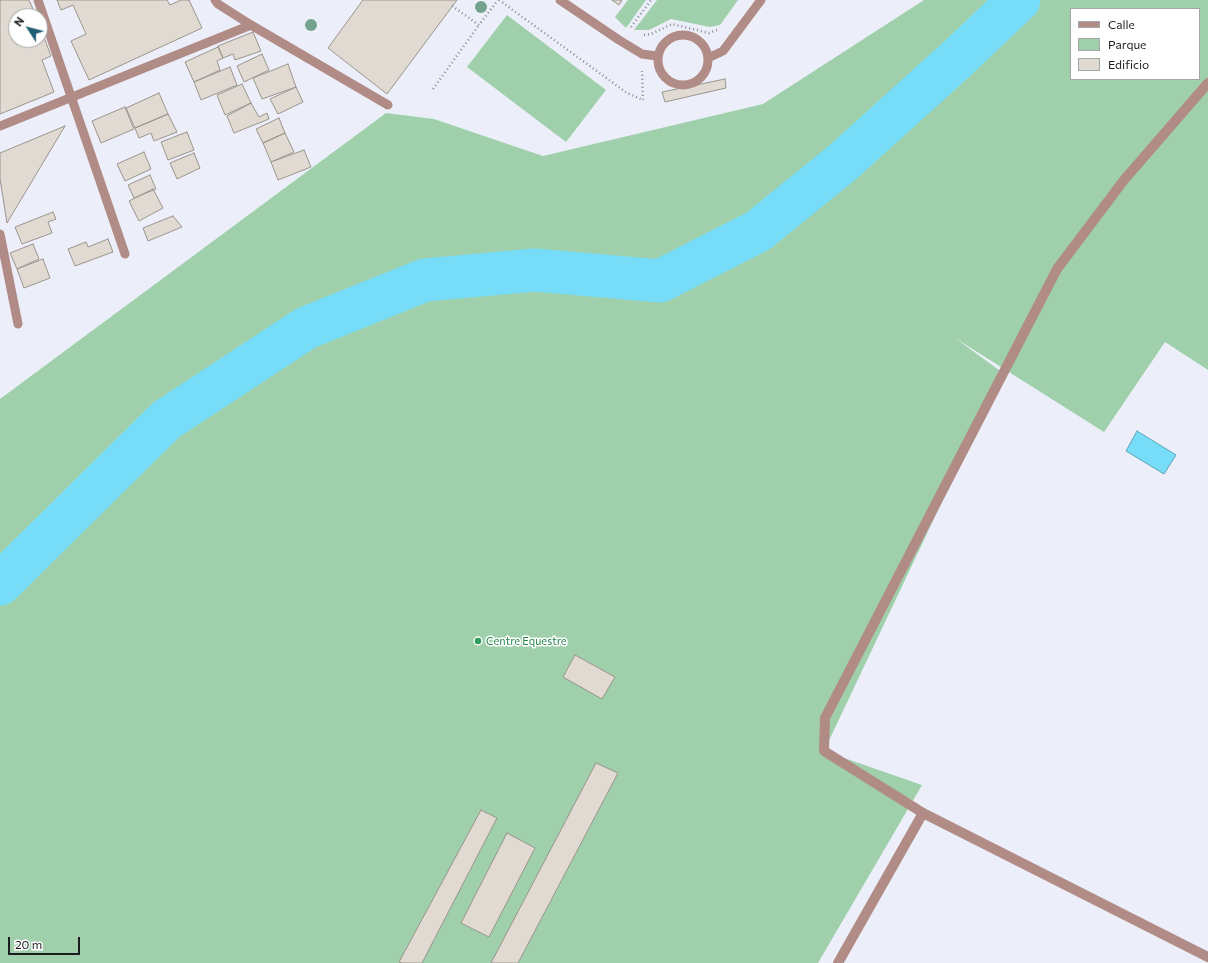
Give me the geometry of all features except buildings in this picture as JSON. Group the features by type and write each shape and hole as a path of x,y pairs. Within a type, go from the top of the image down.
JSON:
{"street":[{"path":"1208,83 1124,180 1057,269 825,718 824,751 923,813 1208,957"},
{"path":"838,963 923,813"}],"lane":[{"path":"38,0 125,254"},
{"path":"214,0 251,25 388,105"},
{"path":"560,0 618,40 642,54 657,56"},
{"path":"708,58 723,51 761,0"},
{"path":"0,126 251,25"},
{"path":"686,34 699,40 707,50 708,58 708,64 703,76 692,84 679,86 666,81 658,70 657,56 662,44 673,36 686,34"},
{"path":"0,234 18,324"}],"path":[{"path":"433,89 498,0 627,93 643,100 640,35 651,34 672,24 710,33 722,29"},
{"path":"629,30 651,0"},
{"path":"452,6 479,25"}],"green space":[{"path":"628,0 646,0 626,28 615,17"},
{"path":"657,0 738,0 720,25 710,27 671,19 649,30 634,30"},
{"path":"924,0 1208,0 1208,370 1165,342 1104,432 955,338 1003,373 824,751 922,785 818,963 0,963 0,399 386,113 434,119 543,156 763,104"},
{"path":"507,15 606,90 566,142 467,67"}],"water":[{"path":"1137,431 1176,455 1164,474 1126,451"}],"waterway":[{"path":"0,584 166,420 306,328 425,280 535,270 660,281 758,231 843,162 958,58 1019,0"}],"place":[{"name":"Centre Equestre","path":"478,641"}]}
